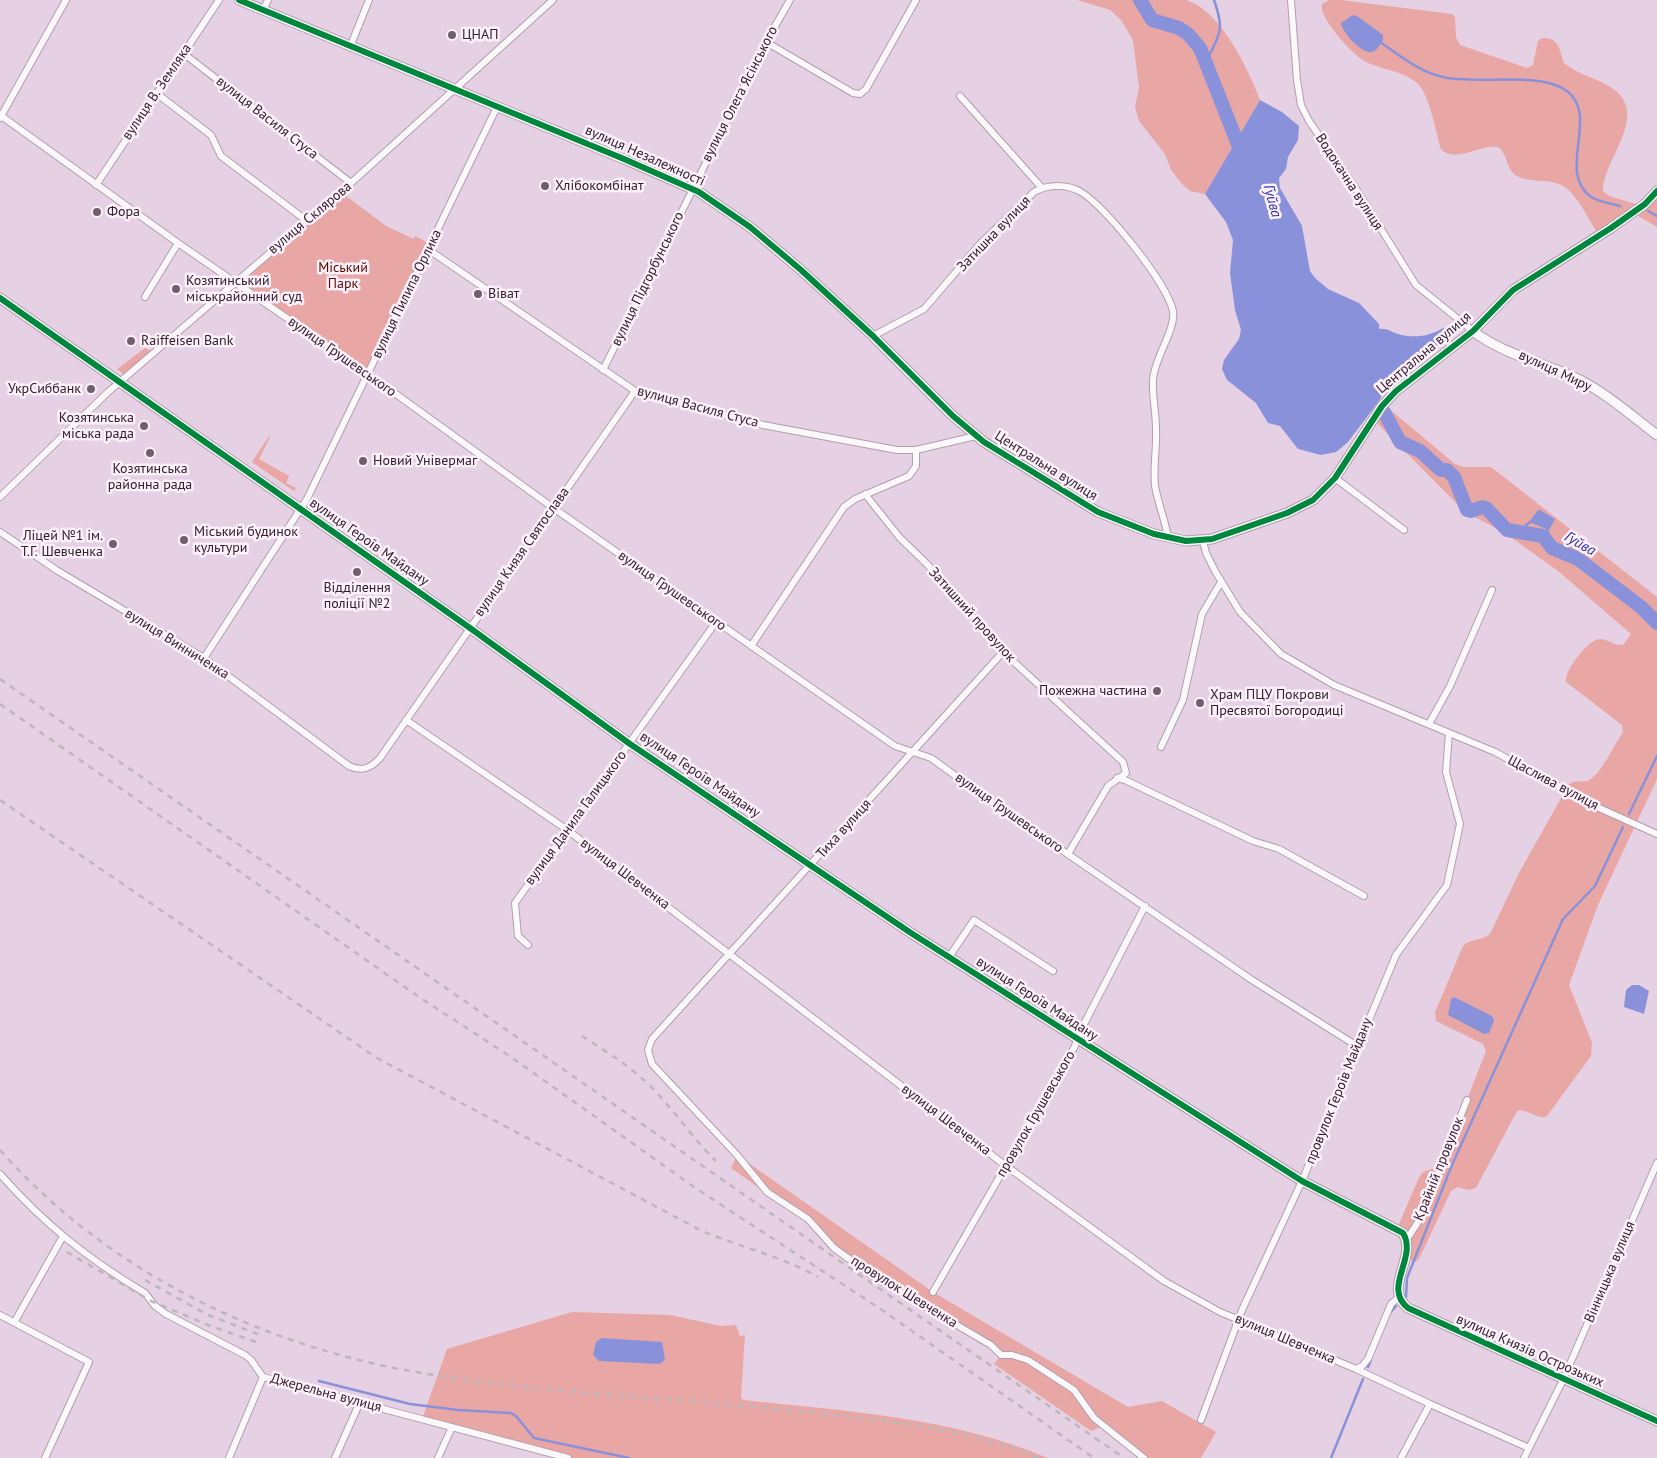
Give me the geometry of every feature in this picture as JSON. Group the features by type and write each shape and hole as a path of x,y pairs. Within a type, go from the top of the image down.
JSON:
{"street":[{"path":"0,116 66,0"},
{"name":"вулиця В. Земляка","path":"96,185 219,0"},
{"name":"вулиця Незалежності","path":"239,0 693,189 726,210 784,255 873,336 976,436"},
{"path":"263,10 268,0"},
{"path":"350,47 369,0"},
{"name":"вулиця Олега Ясінського","path":"693,189 766,42 790,0"},
{"path":"766,42 853,93 860,94 866,89 916,0"},
{"name":"Водокачна вулиця","path":"1291,0 1297,80 1301,105 1308,120 1356,189 1416,285 1473,331"},
{"name":"вулиця Склярова","path":"0,497 120,383 234,282 351,184 550,1"},
{"name":"вулиця Василя Стуса","path":"182,53 351,184"},
{"path":"156,93 211,135 221,156 307,221"},
{"path":"960,96 1042,188"},
{"name":"вулиця Пилипа Орлика","path":"204,658 301,510 497,107"},
{"name":"вулиця Грушевського","path":"0,116 178,243 368,374 552,508 895,746 931,758 990,802 1252,980 1357,1046"},
{"name":"Затишна вулиця","path":"873,336 924,309 980,244 1042,188 1061,186 1072,188 1095,204 1147,262 1171,305 1173,318 1156,361 1152,389 1156,430 1155,485 1168,538"},
{"name":"вулиця Підгорбунського","path":"602,370 693,189"},
{"name":"Центральна вулиця","path":"976,436 1098,512 1168,538 1204,541 1302,507 1319,495 1334,478 1389,398 1473,331 1513,290 1633,213 1648,202 1657,191"},
{"path":"145,298 178,243"},
{"name":"вулиця Василя Стуса","path":"429,250 634,391 763,425 878,448 916,450 976,436"},
{"name":"вулиця Героїв Майдану","path":"0,298 470,628 630,744 1077,1040 1302,1181 1397,1229 1407,1239"},
{"name":"вулиця Миру","path":"1473,331 1496,345 1586,383 1657,435"},
{"name":"вулиця Князя Святослава","path":"375,763 634,391"},
{"path":"750,646 844,507 865,494 909,476 916,466 916,450"},
{"path":"1334,478 1404,530"},
{"name":"Затишний провулок","path":"865,494 900,538 928,564 1003,652 1123,762 1126,773 1117,778"},
{"name":"вулиця Винниченка","path":"0,532 58,571 204,658 349,766 363,770 375,763"},
{"name":"Щаслива вулиця","path":"1204,541 1206,553 1240,612 1281,654 1334,685 1495,752 1597,807 1657,834"},
{"path":"1161,747 1183,700 1202,614 1221,582"},
{"path":"1429,724 1450,686 1492,590"},
{"name":"вулиця Данила Галицького","path":"528,945 518,936 515,920 515,903 566,829 630,744 716,622"},
{"name":"Тиха вулиця","path":"648,1050 652,1039 1003,652"},
{"name":"вулиця Шевченка","path":"406,720 566,829 1006,1166 1164,1281 1186,1295 1239,1320 1356,1369 1529,1448"},
{"name":"провулок Героїв Майдану","path":"1201,1420 1239,1320 1302,1181 1396,955 1443,892 1449,879 1460,817 1446,772 1449,733"},
{"path":"1068,854 1108,786 1117,778 1125,780 1253,841 1279,849 1364,896"},
{"name":"провулок Грушевського","path":"933,1292 1077,1040 1145,906"},
{"path":"949,957 974,920 1053,971"},
{"name":"провулок Шевченка","path":"648,1050 652,1064 737,1154 768,1192 808,1219 834,1248 871,1275 991,1345 1001,1355 1020,1357 1051,1374 1078,1394 1094,1418 1144,1458"},
{"name":"Крайній провулок","path":"1399,1297 1398,1286 1406,1254 1407,1239 1420,1219 1467,1100"},
{"name":"Вінницька вулиця","path":"1524,1458 1563,1380 1657,1163"},
{"name":"Джерельна вулиця","path":"0,1174 19,1196 62,1238 145,1293 155,1306 166,1314 245,1355 263,1377 452,1427 545,1456 568,1458"},
{"path":"15,1321 62,1238"},
{"path":"1356,1369 1362,1366 1368,1359 1390,1304 1399,1297"},
{"name":"вулиця Князів Острозьких","path":"1399,1297 1405,1305 1417,1313 1657,1421"},
{"path":"0,1315 15,1321 89,1362 45,1458"},
{"path":"230,1458 263,1377"},
{"path":"335,1458 360,1402"},
{"path":"1401,1458 1430,1404"},
{"path":"438,1458 452,1427"}],"green space":[{"path":"1077,0 1186,0 1210,15 1231,42 1248,72 1260,100 1205,194 1190,191 1182,184 1171,170 1165,154 1139,121 1135,107 1139,88 1133,40 1121,20 1110,10"},
{"path":"1329,0 1452,14 1455,17 1456,37 1460,45 1527,68 1533,65 1538,41 1542,38 1548,38 1555,42 1558,45 1564,63 1575,71 1612,88 1623,99 1627,111 1626,124 1605,178 1603,191 1609,196 1642,206 1657,191 1657,227 1633,213 1599,236 1571,192 1559,184 1524,179 1514,174 1498,147 1483,148 1453,155 1441,149 1430,107 1420,86 1408,77 1364,61 1344,43 1330,26 1322,10 1322,4"},
{"name":"Міський Парк","path":"341,192 386,226 414,239 415,236 425,241 429,250 368,374 234,282"},
{"path":"145,348 154,353 127,377 117,369"},
{"path":"1387,407 1455,464 1464,467 1491,467 1657,597 1657,779 1598,905 1569,985 1592,1043 1591,1056 1547,1116 1540,1117 1525,1111 1517,1111 1476,1188 1469,1190 1457,1187 1451,1191 1419,1259 1415,1262 1405,1258 1408,1246 1397,1229 1419,1177 1423,1172 1441,1166 1486,1051 1483,1044 1436,1021 1435,1012 1463,946 1466,943 1490,934 1520,871 1569,784 1589,780 1595,775 1604,764 1623,732 1622,725 1566,682 1566,677 1573,663 1590,643 1596,640 1603,639 1623,645 1631,634 1558,571 1505,533 1465,512 1377,423"},
{"path":"269,436 259,459 289,476 286,483 296,488 294,491 252,462"},
{"path":"737,1155 933,1292 1128,1407 1162,1401 1216,1432 1201,1458 1144,1458 1103,1426 1091,1431 994,1364 1001,1355 902,1294 834,1248 817,1229 731,1168"},
{"path":"572,1312 670,1315 721,1326 736,1325 740,1336 745,1335 741,1397 743,1400 859,1412 936,1425 974,1433 1048,1458 568,1458 422,1419 447,1349"}],"water":[{"path":"1353,15 1383,35 1383,40 1374,51 1368,52 1363,50 1353,42 1342,27 1341,23"},
{"path":"1260,100 1282,112 1299,126 1298,140 1288,157 1286,169 1279,178 1280,188 1302,226 1310,271 1315,278 1328,289 1359,303 1379,324 1379,329 1412,336 1428,335 1443,328 1450,331 1449,336 1385,389 1379,401 1348,442 1336,452 1321,455 1298,449 1280,426 1268,423 1256,403 1227,380 1222,369 1224,360 1239,339 1241,330 1235,310 1230,273 1233,240 1226,222 1205,194"},
{"path":"1538,510 1555,519 1549,530 1529,522"},
{"path":"1632,985 1639,985 1649,991 1644,1014 1624,1007 1626,990"},
{"path":"1454,997 1492,1016 1494,1021 1489,1033 1484,1034 1448,1015 1451,999"},
{"path":"602,1338 662,1342 665,1359 660,1364 599,1361 593,1355 596,1342"}],"waterway":[{"name":"Гуйва","path":"1140,0 1152,20 1179,28 1188,34 1200,48 1243,157"},
{"path":"1206,62 1218,38 1220,26 1214,0"},
{"path":"1380,42 1418,67 1434,75 1472,80 1541,81 1567,91 1576,102 1580,115 1577,173 1581,186 1591,197 1602,202 1620,206"},
{"path":"1648,211 1657,216"},
{"name":"Гуйва","path":"1384,412 1400,442 1420,451 1441,470 1447,470 1454,477 1467,510 1486,508 1507,530 1543,536 1552,548 1578,559 1641,607 1657,623"},
{"path":"1525,532 1524,527 1531,521"},
{"path":"1546,539 1548,528"},
{"path":"1629,814 1657,756"},
{"path":"1406,1297 1407,1278 1452,1165 1563,919 1595,886 1623,827"},
{"path":"1390,1313 1396,1306"},
{"path":"1368,1367 1371,1360"},
{"path":"1331,1458 1363,1379"},
{"path":"319,1381 410,1404 458,1410 511,1413 516,1416 534,1438 629,1458"}],"railway":[{"path":"0,679 1124,1458"},
{"path":"0,704 419,997 511,1057 694,1187 882,1310 1094,1458"},
{"path":"0,800 377,1058 700,1230 775,1257 818,1277"},
{"path":"582,1036 621,1062 648,1084 716,1161"},
{"path":"0,1150 42,1193 88,1232 137,1266 189,1296 243,1322 300,1343 357,1360 416,1372 508,1385 741,1405 915,1425 978,1438 1039,1458"},
{"path":"67,1252 151,1301 208,1325 256,1342"},
{"path":"145,1280 208,1315 260,1335"}],"cycle path":[{"path":"239,0 624,159 699,192 750,227 801,270 873,336 953,416 984,442 1098,512 1154,534 1186,541 1212,539 1287,513 1313,500 1335,478 1382,406 1396,391 1473,331 1513,290 1611,228 1645,204 1657,191"},
{"path":"0,298 470,628 630,744 911,933 1302,1181 1403,1233 1406,1252 1398,1291 1401,1300 1408,1308 1657,1421"}],"place":[{"name":"ЦНАП","path":"452,35"},
{"name":"Хлібокомбінат","path":"545,186"},
{"name":"Фора","path":"97,212"},
{"name":"Козятинський міськрайонний суд","path":"176,289"},
{"name":"Віват","path":"478,294"},
{"name":"Raiffeisen Bank","path":"131,341"},
{"name":"УкрСиббанк","path":"91,389"},
{"name":"Козятинська міська рада","path":"144,426"},
{"name":"Козятинська районна рада","path":"150,453"},
{"name":"Новий Універмаг","path":"363,461"},
{"name":"Міський будинок культури","path":"184,540"},
{"name":"Ліцей №1 ім. Т.Г. Шевченка","path":"113,544"},
{"name":"Відділення поліції №2","path":"357,572"},
{"name":"Пожежна частина","path":"1157,691"},
{"name":"Храм ПЦУ Покрови Пресвятої Богородиці","path":"1200,703"}]}
